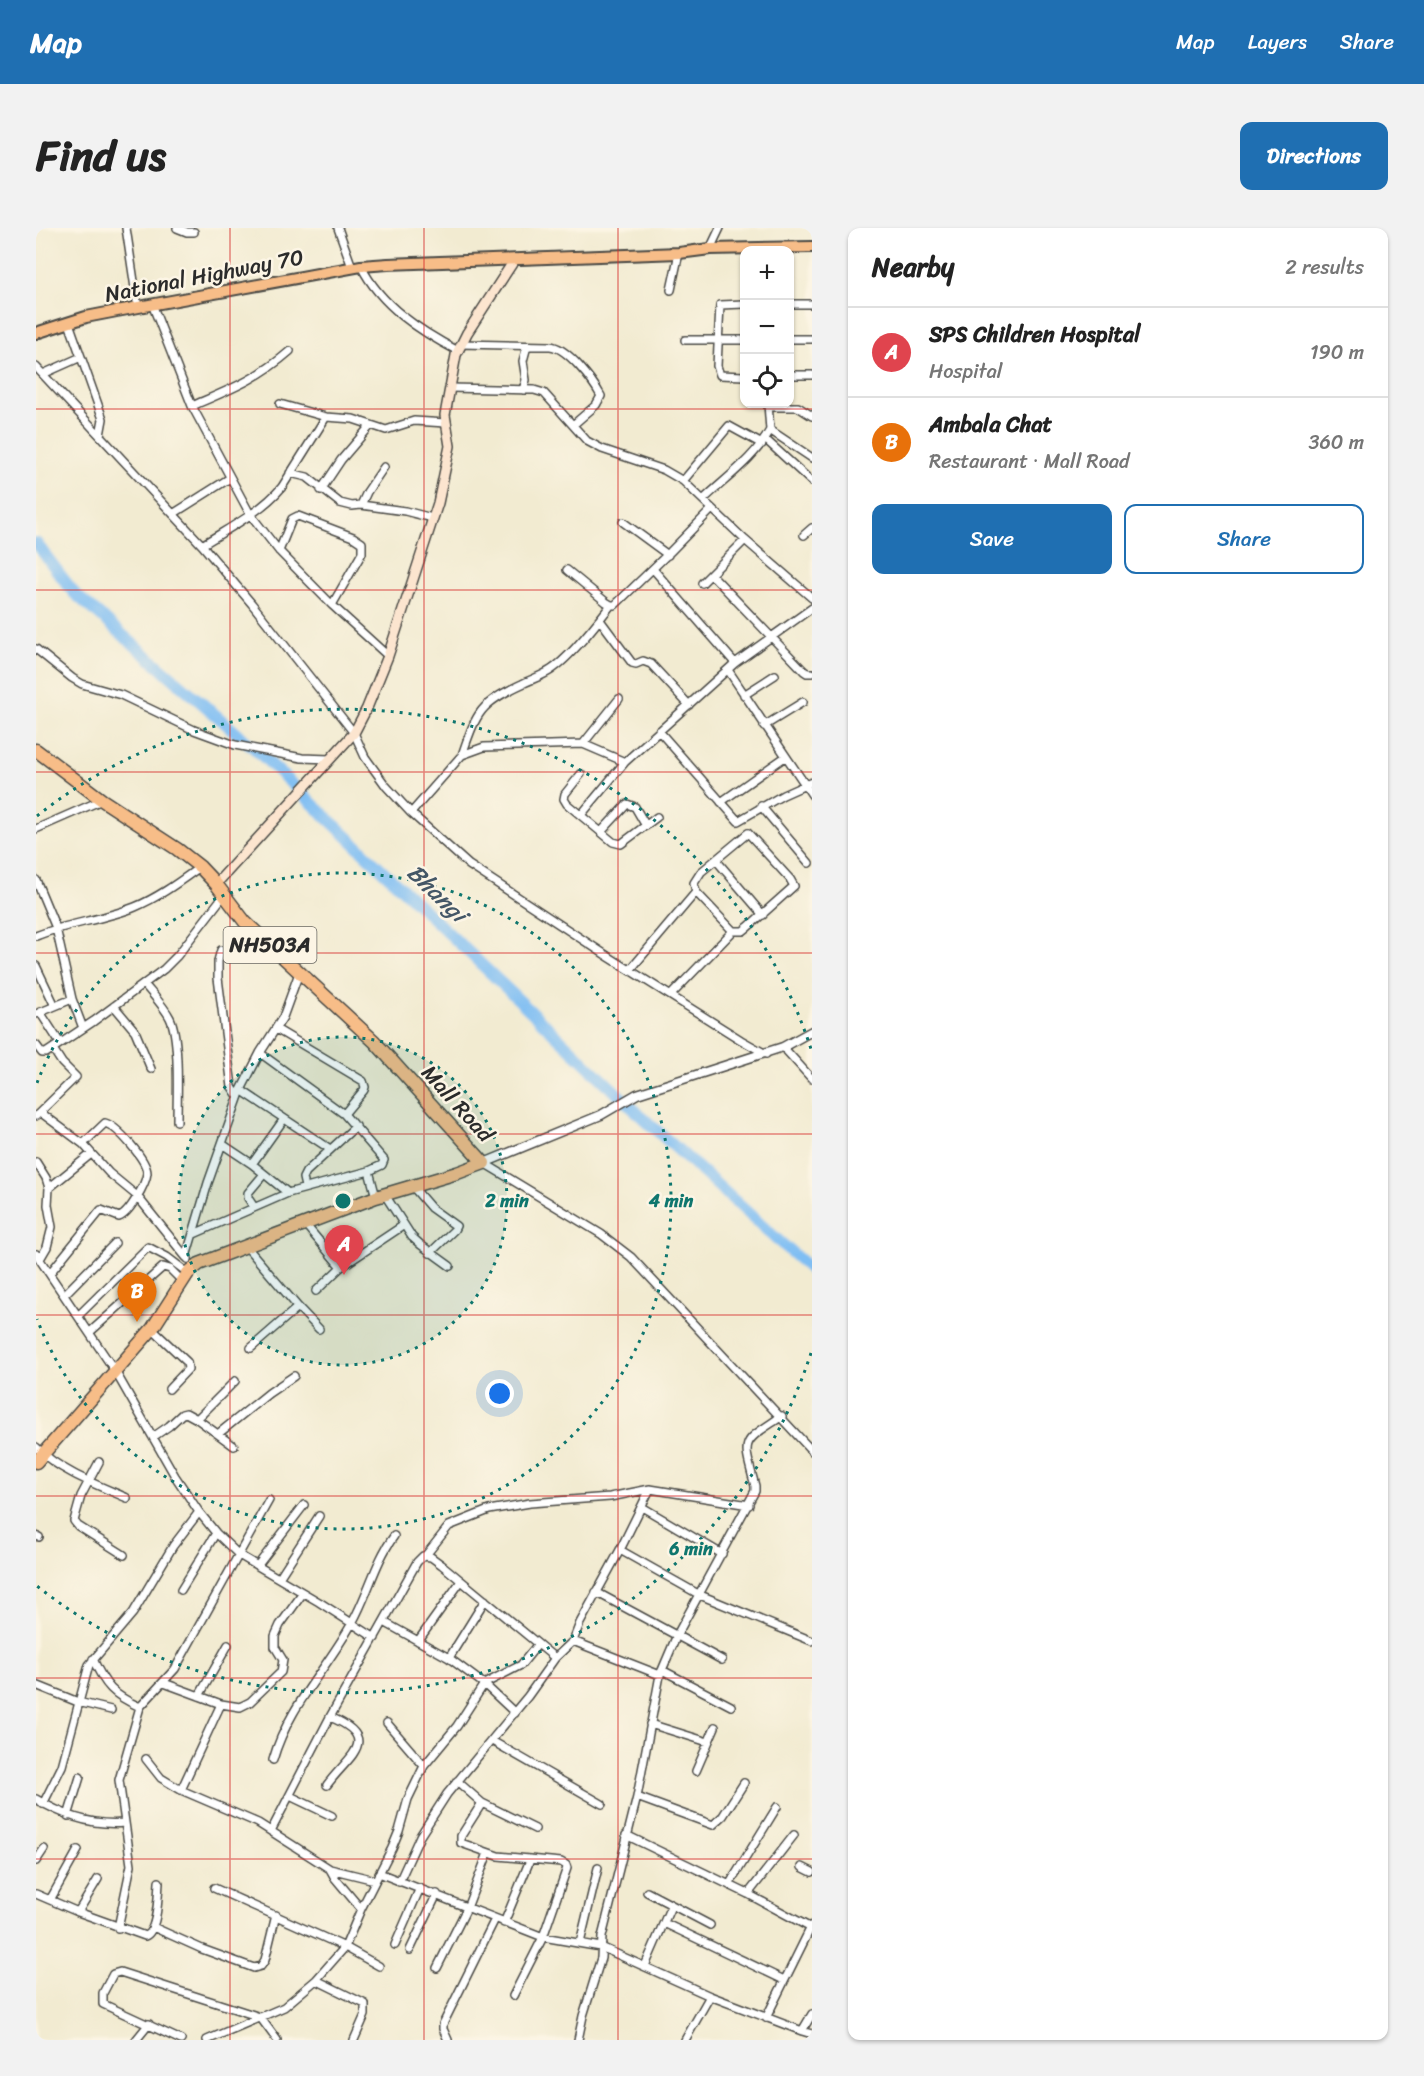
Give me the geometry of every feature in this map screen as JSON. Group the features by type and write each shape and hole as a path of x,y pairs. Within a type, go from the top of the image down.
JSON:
{"highway":[{"name":"Mall Road","path":"36,750 102,800 177,849 200,867 245,922 374,1041 484,1163 304,1223 207,1259 188,1270"},
{"path":"38,1454 152,1329 188,1270"}],"main road":[{"name":"National Highway 70","path":"794,249 812,248"},
{"name":"National Highway 70","path":"36,333 86,317 356,267 679,253 710,249 740,250"},
{"path":"216,884 354,733 367,708 388,656 438,503 450,446 445,416 459,348 515,259"}],"street":[{"path":"126,228 138,308"},
{"path":"177,228 194,232"},
{"path":"338,228 356,267 369,283 398,312 434,339 459,348 526,345 560,348 600,393 600,402 573,425"},
{"path":"710,249 720,228"},
{"path":"671,290 679,253"},
{"path":"152,304 192,406 250,514 279,551 332,605 388,656"},
{"path":"740,304 720,305 718,372 724,376 740,376"},
{"path":"794,304 812,304"},
{"path":"69,323 103,419 100,435"},
{"path":"794,339 812,339"},
{"path":"685,340 740,340"},
{"path":"523,390 526,380 523,362 526,345"},
{"path":"192,406 249,381 290,351"},
{"path":"43,374 81,357"},
{"path":"36,367 173,514 252,604 354,733 365,757 386,786 411,813 469,865 766,1054"},
{"path":"794,375 812,375"},
{"path":"450,388 523,390 547,394 583,438 593,445 664,470 683,482 812,598"},
{"path":"280,404 326,417 353,419 386,430 414,421 446,423"},
{"path":"794,407 812,416"},
{"path":"703,500 763,441 770,430 768,408"},
{"path":"202,546 273,497 282,487 326,417"},
{"path":"321,490 341,460 371,425"},
{"path":"683,482 729,426 763,441 811,480"},
{"path":"770,430 812,459"},
{"path":"361,505 364,495 384,467"},
{"path":"290,473 305,476 340,503 405,511 432,518"},
{"path":"173,514 230,478"},
{"path":"411,813 462,755 474,722 486,704 552,670 600,620 611,605 619,602 712,509"},
{"path":"279,551 292,519 298,516 353,537 362,543 362,553 332,605"},
{"path":"623,522 668,555"},
{"path":"804,536 812,528"},
{"path":"702,583 746,540"},
{"path":"653,569 735,663"},
{"path":"567,570 611,605"},
{"path":"711,574 804,671 812,672"},
{"path":"580,815 625,762 735,663 812,608"},
{"path":"600,620 632,663 643,661 651,664 689,705"},
{"path":"36,649 82,684 121,695 194,730 235,745 302,759 330,759"},
{"path":"728,670 785,757 808,784 812,795"},
{"path":"744,695 775,675"},
{"path":"583,744 619,699"},
{"path":"764,726 803,702"},
{"path":"659,731 794,886 743,931 733,931 670,995"},
{"path":"462,755 493,746 583,744 625,762"},
{"path":"721,802 785,757"},
{"path":"580,774 564,797 567,804 613,842 621,844 657,817"},
{"path":"738,821 761,806 808,784"},
{"path":"36,829 102,800"},
{"path":"601,832 627,804 635,807 646,826"},
{"path":"761,806 809,863"},
{"path":"733,931 696,892 694,883 697,877 748,833"},
{"path":"716,860 763,915"},
{"path":"36,936 56,928 90,921 135,907 171,888 200,867"},
{"path":"36,880 56,928 72,999 83,1028"},
{"path":"631,969 696,892"},
{"path":"36,1045 43,1054 53,1049 144,984 171,962 224,895"},
{"path":"221,950 218,961 218,978 232,1087 330,1149"},
{"path":"36,966 55,1006"},
{"path":"188,1270 194,1234 208,1183 239,1093 260,1053 276,1029 299,973"},
{"path":"144,984 170,1017 173,1026 177,1071 177,1122"},
{"path":"60,1043 38,1013 72,999"},
{"path":"114,1006 135,1031 151,1069"},
{"path":"276,1029 363,1081 364,1090 344,1114"},
{"path":"484,1163 569,1130 662,1085 766,1054 812,1031"},
{"path":"783,1047 812,1079"},
{"path":"53,1049 62,1063 76,1077 38,1114 83,1144 109,1173 137,1196 188,1270"},
{"path":"194,1234 288,1193 369,1171 382,1165 384,1160 344,1114 260,1053"},
{"path":"252,1164 284,1119"},
{"path":"50,1273 99,1212 103,1210 122,1217 137,1196 146,1177 146,1167 115,1127 108,1123 102,1125 83,1144"},
{"path":"305,1187 303,1175 356,1126"},
{"path":"222,1144 252,1164 288,1193"},
{"path":"49,1188 91,1154"},
{"path":"36,1162 49,1188 51,1234 38,1257 115,1371 199,1512 216,1533 239,1555 375,1638"},
{"path":"484,1163 600,1234 631,1257 812,1450"},
{"path":"369,1171 381,1196 412,1237 450,1266"},
{"path":"254,1207 248,1198 248,1193 264,1174"},
{"path":"413,1187 431,1208 456,1226 430,1253"},
{"path":"304,1223 341,1267"},
{"path":"316,1291 341,1267 404,1226"},
{"path":"64,1295 115,1243"},
{"path":"245,1245 318,1329"},
{"path":"78,1316 148,1247 188,1270"},
{"path":"90,1332 163,1267 188,1270"},
{"path":"251,1348 298,1307"},
{"path":"152,1329 187,1362 188,1369 169,1389"},
{"path":"218,1434 294,1376"},
{"path":"197,1419 235,1381"},
{"path":"153,1437 184,1413 197,1419 234,1446"},
{"path":"578,2040 601,1958 602,1936 637,1797 661,1673 677,1635 756,1489 746,1449 747,1443 751,1437 782,1416"},
{"path":"38,1454 87,1481 127,1498"},
{"path":"99,1462 87,1481 75,1513 75,1523 124,1555"},
{"path":"271,1831 330,1717 417,1562 426,1555 449,1526 482,1512 530,1503 610,1497 650,1489 749,1505"},
{"path":"399,1882 429,1821 457,1781 515,1713 555,1658 573,1641 580,1623 650,1489"},
{"path":"118,1928 130,1864 119,1780 140,1707 164,1683 181,1660 269,1500"},
{"path":"258,1565 304,1505"},
{"path":"642,1507 722,1554"},
{"path":"43,1804 62,1766 89,1665 133,1613 173,1546 199,1512"},
{"path":"279,1578 319,1516"},
{"path":"181,1590 216,1533"},
{"path":"273,1760 283,1731 300,1701 352,1624 383,1553 394,1536"},
{"path":"620,1550 700,1595 812,1641"},
{"path":"426,1555 442,1565 555,1658"},
{"path":"418,1641 461,1581"},
{"path":"596,1592 722,1660"},
{"path":"164,1683 221,1704 240,1707 245,1705 277,1677 283,1665 275,1647 275,1636 280,1625 303,1593"},
{"path":"449,1658 484,1600"},
{"path":"384,1622 449,1658 484,1684 515,1713"},
{"path":"573,1641 661,1673 731,1706"},
{"path":"207,2040 284,2007 316,1980 345,1947 395,1840 408,1799 424,1766 457,1726 484,1684 521,1665 538,1644"},
{"path":"199,1696 228,1645"},
{"path":"93,1659 110,1689 140,1707"},
{"path":"36,1685 78,1702 111,1710"},
{"path":"181,1790 221,1704"},
{"path":"327,1785 352,1756 359,1741 349,1726 330,1717"},
{"path":"387,1723 424,1766"},
{"path":"650,1724 708,1742"},
{"path":"696,1771 715,1727"},
{"path":"492,1741 602,1804"},
{"path":"146,1759 161,1778 181,1790 239,1813 330,1869 375,1880"},
{"path":"68,1816 80,1777"},
{"path":"457,1781 482,1803 535,1829"},
{"path":"637,1797 713,1825 723,1816 744,1782"},
{"path":"290,1796 332,1816"},
{"path":"36,1799 68,1816 96,1824 124,1823"},
{"path":"482,1803 460,1840 461,1843 488,1853 530,1860 561,1862 566,1864 567,1868 543,1937 513,1996"},
{"path":"729,1885 777,1807"},
{"path":"748,1894 794,1835"},
{"path":"626,1836 748,1894 811,1927 766,2018"},
{"path":"36,1861 44,1849"},
{"path":"50,1900 78,1850"},
{"path":"437,1968 467,1908 488,1853"},
{"path":"504,1923 530,1860"},
{"path":"802,1867 812,1872"},
{"path":"580,1943 598,1868"},
{"path":"330,1869 361,1909"},
{"path":"379,1873 543,1937 601,1947 710,1996 812,2034"},
{"path":"78,1912 98,1879"},
{"path":"36,1894 118,1928 145,1936 153,1928 159,1882"},
{"path":"214,1888 345,1947 379,1966"},
{"path":"395,1945 420,1888"},
{"path":"647,1892 710,1925"},
{"path":"410,1950 437,1894"},
{"path":"645,1966 671,1906"},
{"path":"153,1928 254,1968 261,1966 265,1960 276,1915"},
{"path":"448,2040 443,2024 495,1918"},
{"path":"664,1923 784,1980"},
{"path":"181,2040 103,2004 103,1993 111,1977 116,1972 260,2017 277,2040"},
{"path":"316,1980 365,2004 365,2015 354,2040"},
{"path":"685,2040 710,1996"},
{"path":"802,2031 812,2014"},
{"path":"136,2040 149,2024"}],"waterway":[{"name":"Bhangi","path":"36,543 74,593 254,748 643,1118 812,1271"}],"place":[{"name":"SPS Children Hospital","path":"344,1275"},
{"name":"Ambala Chat","path":"137,1322"}]}
